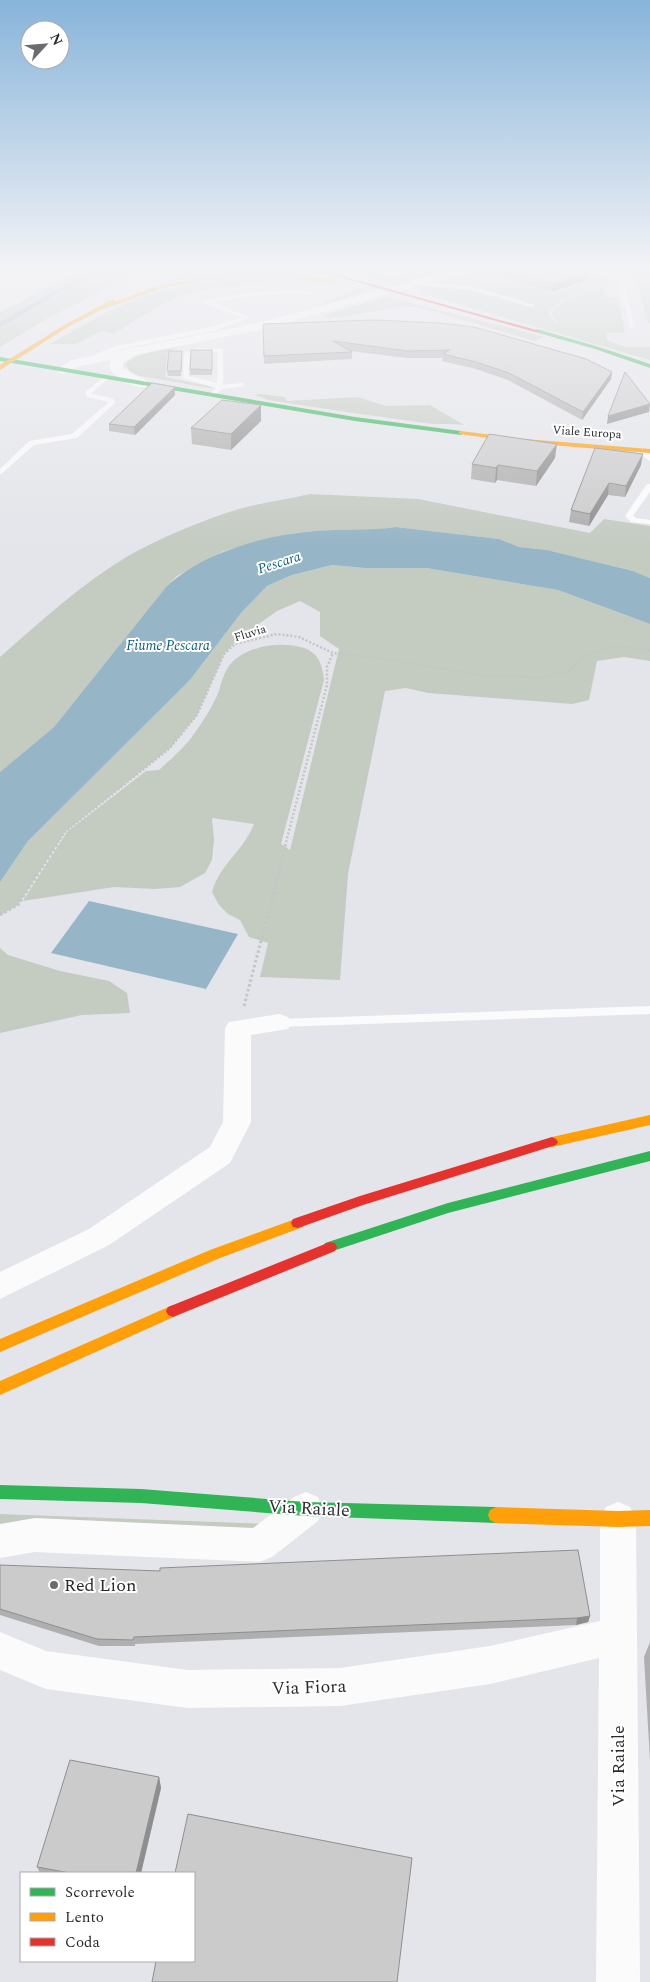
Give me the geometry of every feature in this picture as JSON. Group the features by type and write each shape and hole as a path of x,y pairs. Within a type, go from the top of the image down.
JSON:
{"main road":[{"name":"Viale Europa","path":"20,362 211,396 402,426 561,444 646,450"},
{"path":"0,1346 215,1254 297,1223 426,1180 550,1142 650,1120"},
{"path":"0,1388 55,1361 229,1287 419,1217 563,1177 650,1156"},
{"name":"Via Raiale","path":"0,1492 141,1496 306,1509 634,1519"}],"street":[{"path":"63,370 79,362"},
{"path":"117,362 116,368 119,372 142,384"},
{"path":"0,1286 99,1238 220,1155 237,1122 238,1028 279,1024"},
{"path":"0,1541 35,1535 259,1544 306,1509"},
{"name":"Via Raiale","path":"618,1982 618,1635 634,1519"},
{"name":"Via Fiora","path":"0,1651 46,1670 188,1689 340,1687 490,1665 618,1635"}],"lane":[{"path":"186,362 185,377 220,387 242,385"},
{"path":"211,396 220,387 221,362"},
{"path":"0,472 32,443 74,436 113,402 110,399 89,396 88,392 106,378"},
{"path":"646,450 650,459"},
{"path":"650,486 629,516 634,520 650,522"},
{"path":"279,1024 501,1014 650,1010"}],"path":[{"name":"Fluvia","path":"0,915 18,905 64,832 170,748 197,715 224,654 235,644 277,634 299,637 333,653 392,660 480,675 544,678 571,670 586,655 602,650 618,646 650,650"},
{"path":"238,1028 327,686 328,668 333,653"}],"shaded area":[{"path":"167,362 165,377 214,387 210,388 132,374 125,364"},
{"path":"255,395 285,397 287,401 357,397 386,406 430,405 464,425 425,423 307,406 268,400"},
{"path":"310,494 418,499 590,533 604,519 650,526 650,578 633,571 547,550 519,547 498,539 396,527 374,530 293,533 244,545 224,551 177,576 166,587 54,727 0,772 0,657 77,591 139,550 179,531 232,511"},
{"path":"332,565 365,568 426,568 558,590 650,624 650,661 624,657 597,661 589,700 572,704 428,693 406,688 385,691 348,874 340,980 260,977 268,943 249,937 240,920 228,914 219,905 212,892 216,882 254,824 212,818 214,840 212,860 205,873 180,887 155,889 114,887 23,901 67,832 146,771 159,770 190,739 211,708 227,669 233,661 250,651 281,645 291,645 311,651 320,663 324,680 281,844 290,850 339,649 320,636 320,612 300,601 277,611 239,638 224,654 197,715 170,748 65,832 18,905 0,915 0,882 28,841 190,680 241,613 267,586 292,575"},
{"path":"0,948 8,955 60,971 109,981 127,993 130,1013 82,1015 0,1033"},
{"path":"0,1514 270,1524 263,1533 0,1534"}],"water":[{"name":"Fiume Pescara","path":"396,527 499,539 519,547 547,550 633,571 650,578 650,624 558,590 426,568 365,568 332,565 292,575 267,586 241,613 190,680 28,841 0,882 0,772 54,727 166,587 198,564 236,547 256,541 315,531"},
{"path":"89,901 238,934 206,989 51,953"}],"building":[{"path":"168,362 181,362 181,371 167,371"},
{"path":"190,362 212,362 212,370 190,369"},
{"path":"477,362 593,362 612,372 583,412 509,373"},
{"path":"625,372 650,404 608,416"},
{"path":"152,383 175,387 134,427 109,424"},
{"path":"222,400 261,405 231,434 191,428"},
{"path":"489,434 557,444 537,471 498,465 496,468 472,464"},
{"path":"595,448 643,454 626,486 609,483 590,514 571,510"},
{"path":"578,1550 590,1616 577,1618 134,1637 133,1640 97,1639 0,1609 0,1565 160,1571 160,1568"},
{"path":"70,1760 159,1777 136,1872 64,1872 37,1867"},
{"path":"188,1814 412,1858 397,1982 152,1982 156,1962 195,1962 195,1872 175,1872"}],"traffic: fast":[{"path":"21,362 355,419 461,433"},
{"path":"640,362 650,366"},
{"path":"330,1247 448,1208 650,1156"},
{"path":"0,1492 141,1496 306,1509 496,1515"}],"traffic: slow":[{"path":"0,368 9,362"},
{"path":"461,433 525,441 650,451"},
{"path":"552,1142 650,1120"},
{"path":"0,1346 215,1254 298,1223"},
{"path":"0,1388 173,1311"},
{"path":"496,1515 618,1519 650,1518"}],"traffic: jam":[{"path":"298,1223 360,1201 552,1142"},
{"path":"173,1311 330,1247"}],"place":[{"name":"Red Lion","path":"54,1585"}],"water label":[{"name":"Pescara","path":"279,562"}]}
